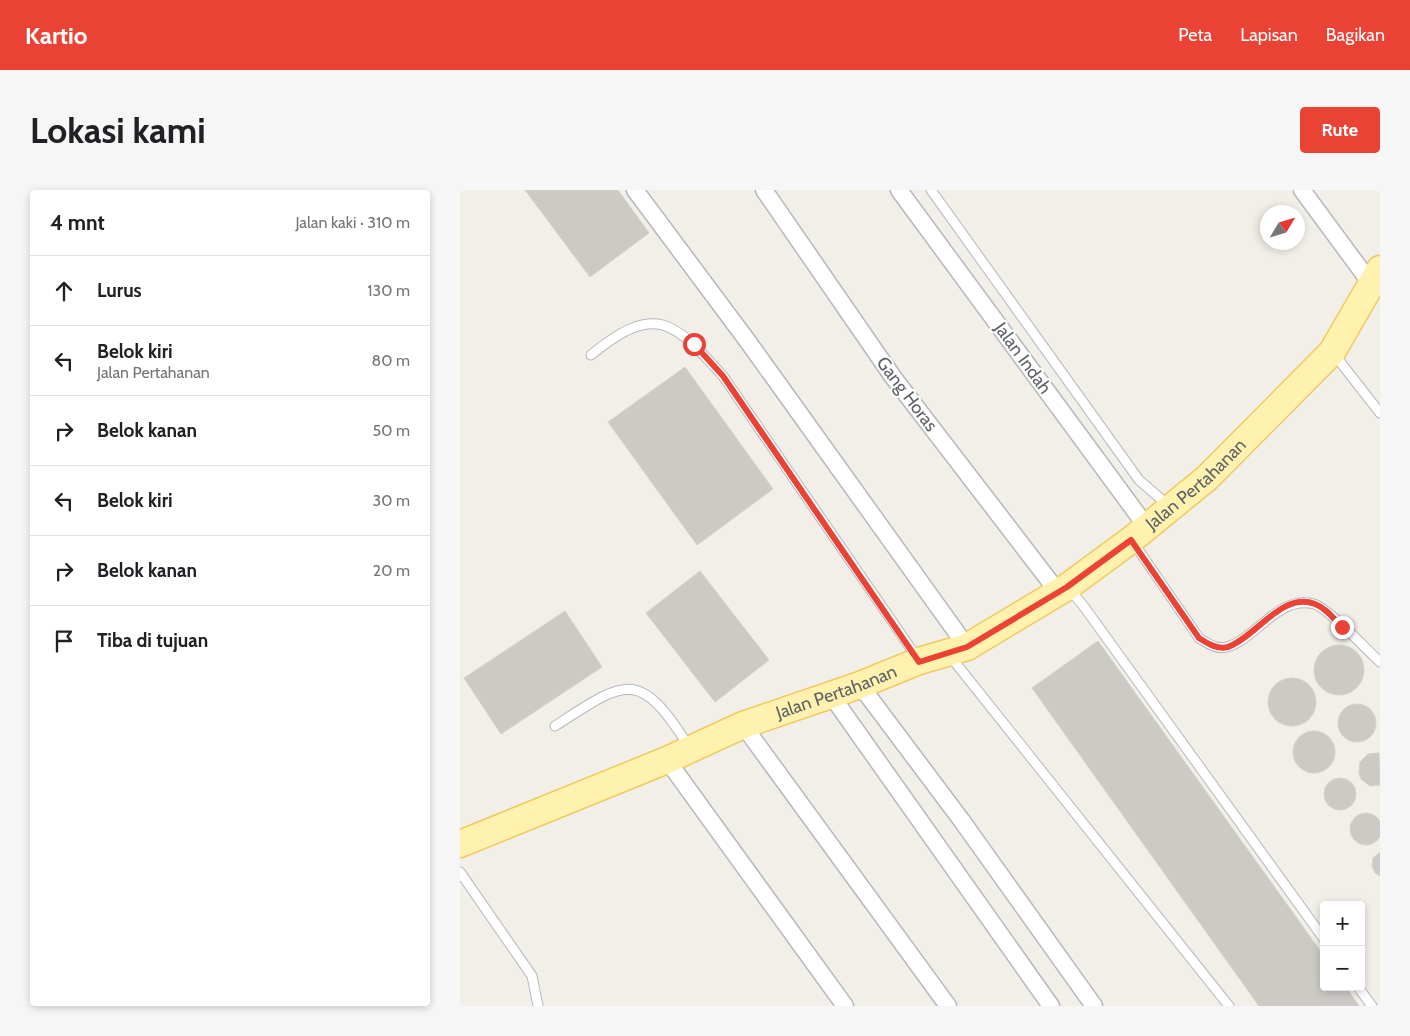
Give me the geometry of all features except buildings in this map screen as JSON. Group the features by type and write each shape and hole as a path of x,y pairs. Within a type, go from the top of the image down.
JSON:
{"main road":[{"name":"Jalan Pertahanan","path":"460,844 667,760 742,725 958,650 1062,590 1139,533 1208,478 1332,352 1376,277"}],"street":[{"path":"635,190 749,343 958,650"},
{"name":"Gang Horas","path":"764,190 893,377 1062,590"},
{"name":"Jalan Indah","path":"899,190 1139,533"},
{"path":"1302,190 1376,277"},
{"path":"860,685 962,821 1094,1006"},
{"path":"830,695 1051,1006"},
{"path":"742,725 948,1006"},
{"path":"667,760 845,1006"}],"lane":[{"path":"931,190 1140,480 1170,507"},
{"path":"591,355 626,330 651,322 668,326 694,344 723,376 919,662"},
{"path":"1332,352 1380,413"},
{"path":"1139,533 1199,638 1211,646 1227,647 1285,606 1298,603 1315,604 1327,612 1380,662"},
{"path":"1062,590 1082,604 1320,933"},
{"path":"958,650 1229,1006"},
{"path":"555,726 602,695 627,687 642,692 659,704 690,749"},
{"path":"460,872 532,976 538,1006"},
{"path":"1361,991 1372,1006"}],"route":[{"path":"694,344 723,376 756,427 919,662 967,647 1067,587 1131,540 1199,638 1211,646 1227,647 1285,606 1298,603 1315,604 1327,612 1342,627"}]}
